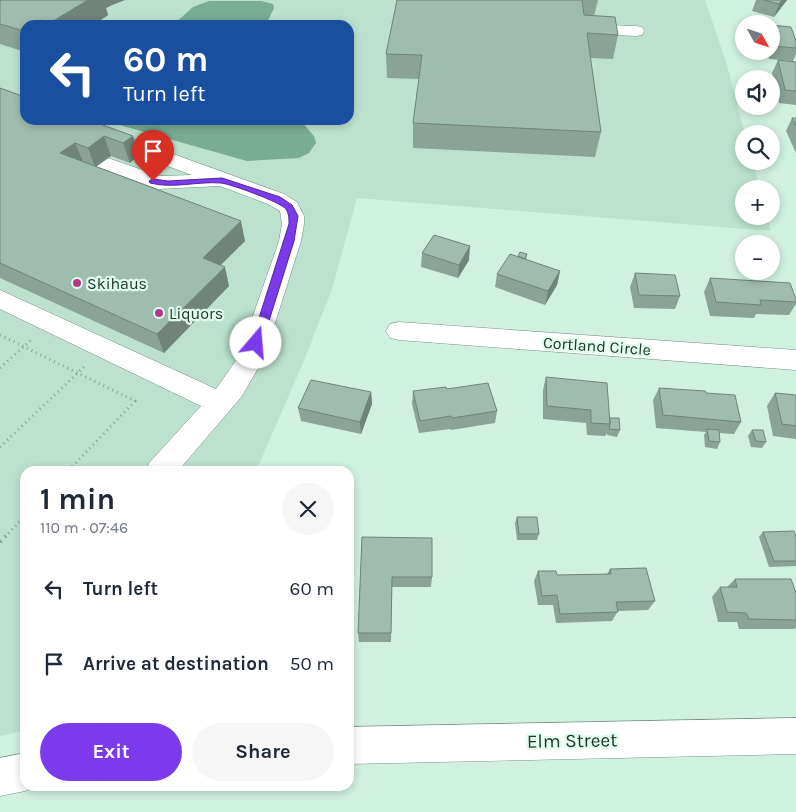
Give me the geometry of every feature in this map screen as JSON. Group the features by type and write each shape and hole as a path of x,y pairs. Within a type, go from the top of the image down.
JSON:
{"street":[{"path":"578,28 636,31"},
{"path":"74,125 283,202 292,212 293,224 290,241 251,358 221,404 165,466"},
{"path":"102,162 158,183 222,180"},
{"path":"0,299 221,404"},
{"name":"Cortland Circle","path":"399,332 796,360"},
{"name":"Elm Street","path":"354,746 796,736"},
{"path":"0,776 20,773"}],"path":[{"path":"0,335 135,401 73,466"},
{"path":"0,368 34,338"},
{"path":"0,447 87,364"},
{"path":"0,542 20,521"}],"shaded area":[{"path":"0,0 705,0 727,65 735,96 735,115 740,115 743,125 735,125 735,170 755,170 758,180 735,180 735,225 769,225 771,231 357,198 332,289 303,363 258,466 20,466 20,732 0,736"},
{"path":"209,1 261,1 273,4 274,8 268,20 179,20 193,7"},
{"path":"120,125 304,125 314,136 316,143 309,153 299,158 247,161"}],"building":[{"path":"0,0 88,0 55,20 20,20 20,30 0,24"},
{"path":"397,0 582,0 584,15 615,17 618,35 587,33 601,132 413,123 422,55 386,54"},
{"path":"764,0 782,0 779,4"},
{"path":"780,26 791,27 796,41 796,48 780,47"},
{"path":"778,60 796,62 796,91 785,90"},
{"path":"0,88 20,95 20,125 103,125 133,136 123,143 104,136 88,148 75,143 60,153 241,221 203,258 225,267 157,334 0,263"},
{"path":"792,118 796,118 796,126"},
{"path":"434,235 470,246 459,265 422,253"},
{"path":"520,252 527,254 525,259 518,256"},
{"path":"510,254 560,271 548,291 497,274"},
{"path":"635,273 675,275 680,296 639,295"},
{"path":"710,278 790,283 796,299 796,302 760,300 761,305 716,302"},
{"path":"546,377 607,383 610,424 591,423 591,410 547,406"},
{"path":"311,380 371,392 360,422 298,408"},
{"path":"488,383 497,411 420,421 413,391 446,387 447,389"},
{"path":"659,388 735,395 741,422 663,415"},
{"path":"775,393 796,395 796,426 782,424"},
{"path":"610,418 619,418 620,430 609,429"},
{"path":"707,429 719,430 720,442 709,441"},
{"path":"752,430 763,430 766,442 756,441"},
{"path":"517,517 537,517 539,534 519,534"},
{"path":"794,531 796,537 796,561 774,561 763,532"},
{"path":"362,537 432,538 432,577 392,577 391,633 358,633"},
{"path":"646,568 655,601 616,602 618,612 560,614 557,595 542,596 538,571 556,571 557,575 611,574 610,569"},
{"path":"735,579 791,579 796,593 796,620 749,619 746,613 727,612 720,587 737,587"}],"place":[{"name":"Skihaus","path":"77,283"},
{"name":"Liquors","path":"159,313"}],"route":[{"path":"153,181 168,184 222,180 276,199 289,207 293,216 290,241 256,343"}]}
